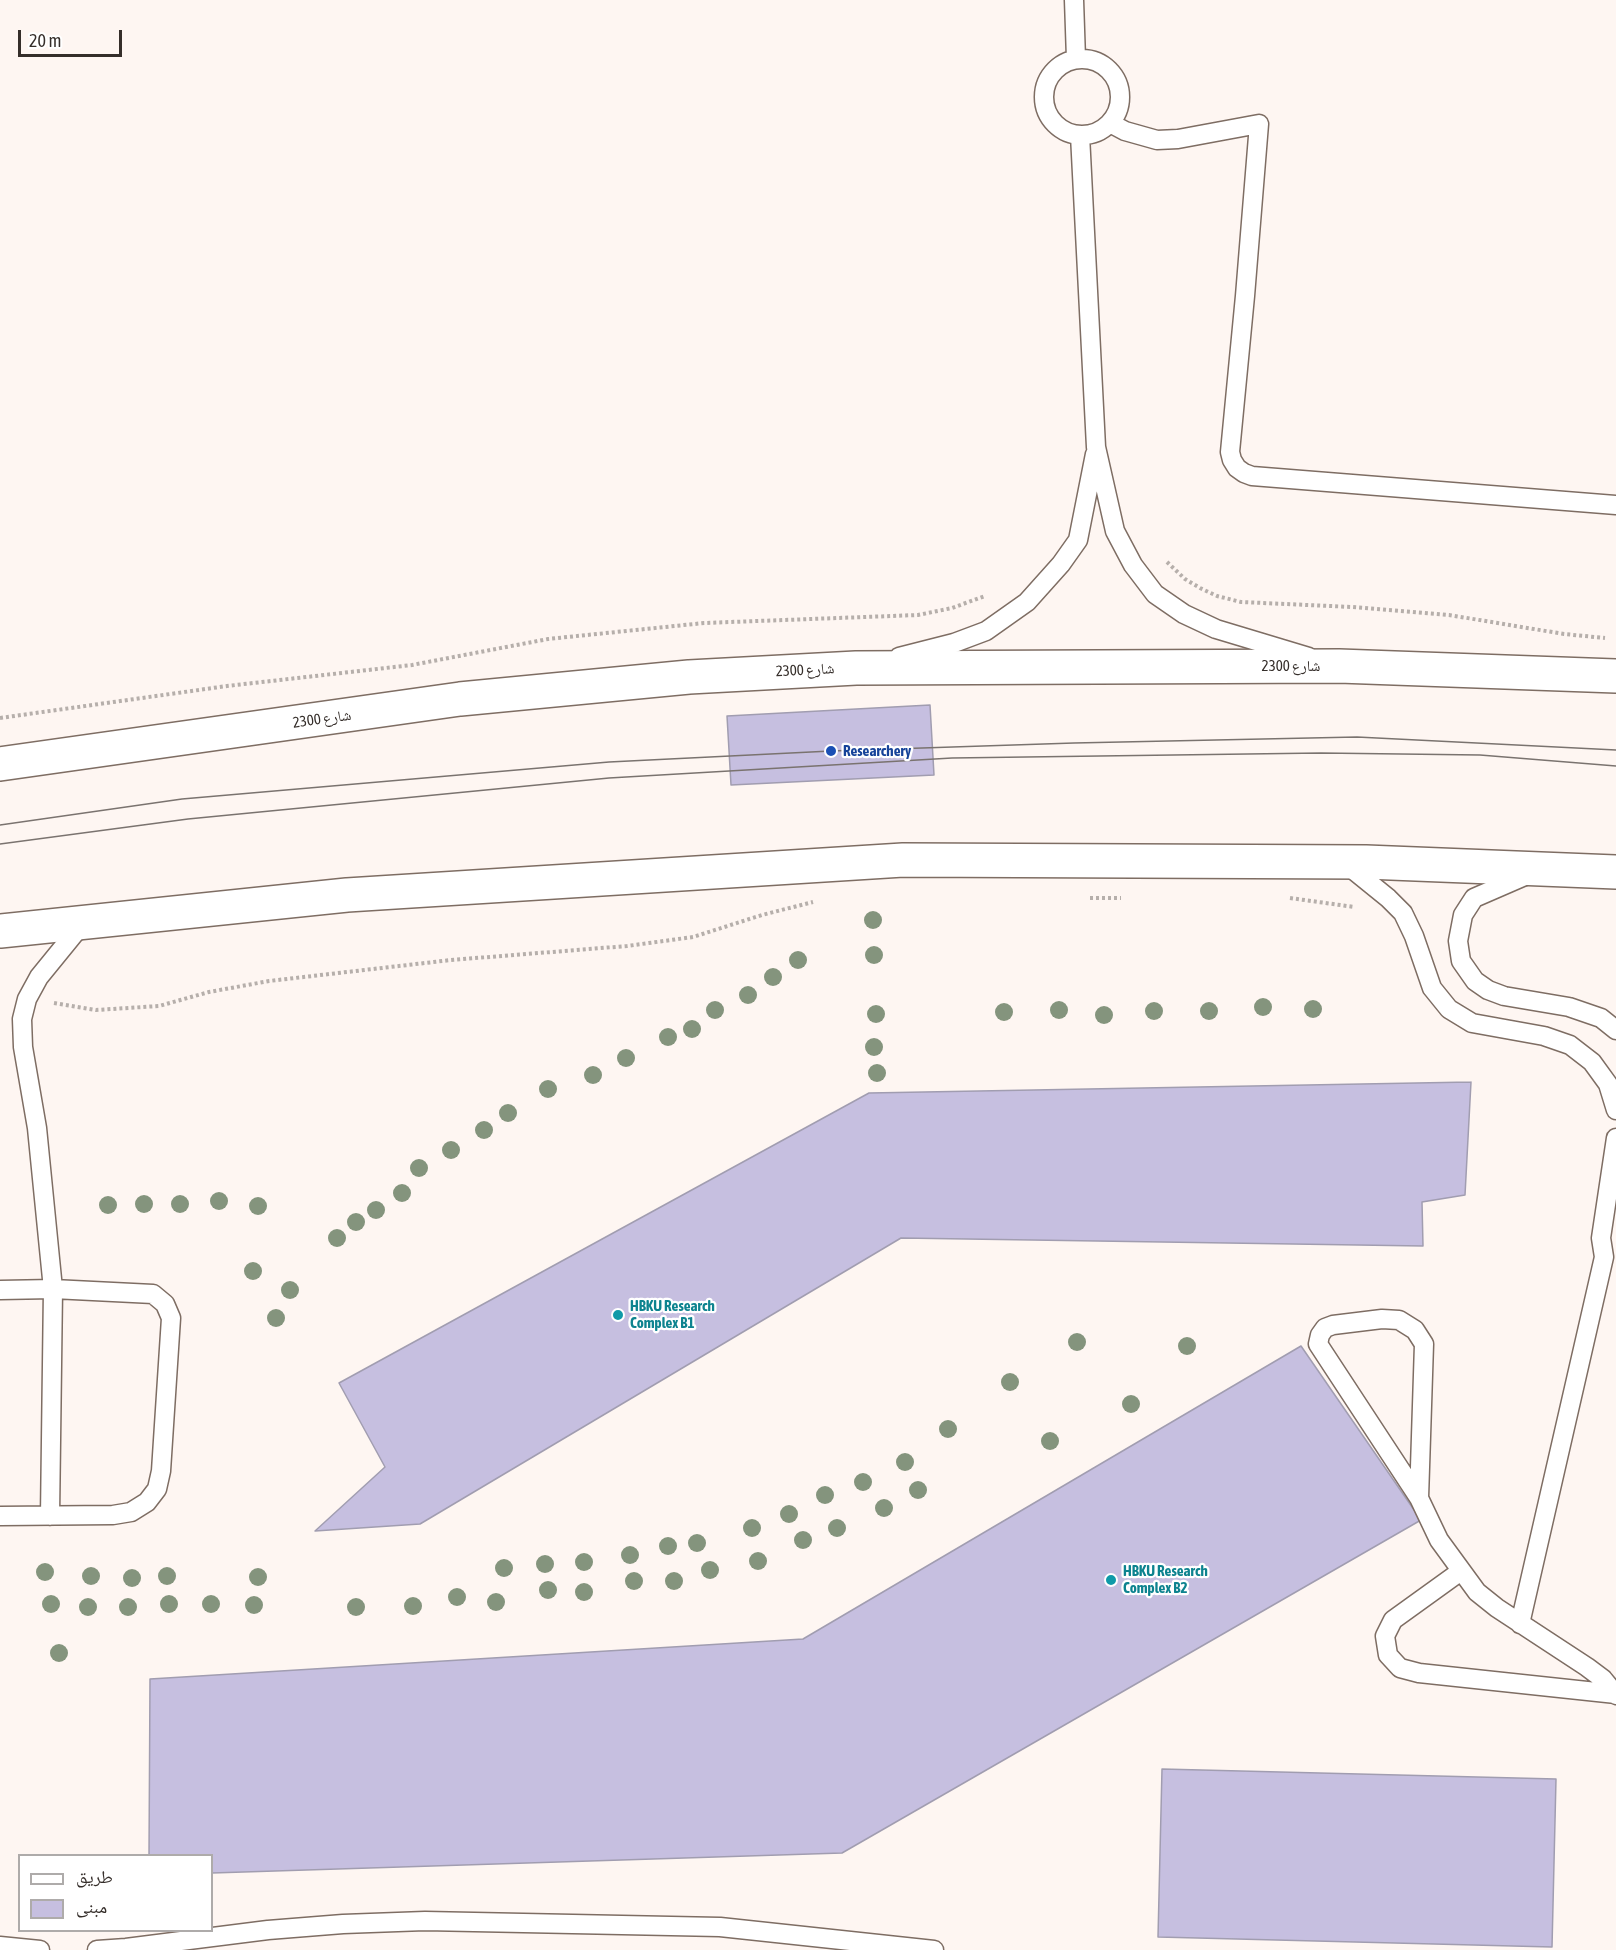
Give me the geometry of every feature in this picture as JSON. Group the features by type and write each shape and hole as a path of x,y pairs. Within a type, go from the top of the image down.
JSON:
{"street":[{"name":"شارع 2300","path":"0,764 460,699 689,677 856,668 1339,666 1616,676"},
{"path":"0,931 347,895 903,860 1366,862 1616,872"}],"lane":[{"path":"1074,0 1076,59"},
{"path":"1076,59 1091,60 1105,66 1115,77 1120,93 1118,109 1110,123 1097,132 1080,135 1067,132 1055,124 1047,112 1044,99 1045,85 1052,73 1063,64 1076,59"},
{"path":"1110,123 1125,131 1157,140 1178,139 1259,124 1230,452 1237,468 1252,476 1616,505"},
{"path":"1080,135 1096,447 1115,531 1133,565 1155,594 1184,614 1216,629 1339,666"},
{"path":"856,668 954,643 986,631 1027,602 1061,564 1078,540 1096,447"},
{"path":"1345,862 1388,898 1402,913 1414,936 1432,988 1449,1009 1472,1023 1544,1036 1570,1045 1592,1062 1608,1084 1616,1110"},
{"path":"1545,869 1488,890 1474,898 1463,915 1458,941 1461,961 1475,981 1488,990 1504,996 1569,1007 1601,1018 1616,1030"},
{"path":"50,1516 53,1289 37,1128 23,1047 21,1019 27,999 39,977 83,923"},
{"path":"1520,1624 1604,1257 1601,1238 1616,1138"},
{"path":"1604,1257 1616,1240"},
{"path":"0,1290 53,1289 153,1294 165,1304 171,1318 161,1471 157,1489 147,1502 131,1512 113,1515 0,1515"},
{"path":"1419,1498 1424,1344 1415,1329 1400,1320 1382,1318 1325,1328 1318,1344 1322,1352 1419,1498 1439,1540 1477,1592 1520,1624 1587,1667 1603,1679 1616,1694"},
{"path":"1461,1571 1393,1620 1385,1636 1388,1655 1400,1668 1419,1673 1616,1694"},
{"path":"97,1950 268,1930 425,1921 720,1927 934,1950"},
{"path":"0,1946 40,1950"}],"path":[{"path":"1164,560 1185,579 1200,588 1217,596 1241,602 1449,615 1608,639"},
{"path":"0,718 227,686 412,665 548,639 704,623 918,615 973,602 1011,580 1027,602"},
{"path":"1081,898 1126,898"},
{"path":"1287,898 1402,913"},
{"path":"27,999 96,1010 159,1006 208,992 269,981 451,960 627,946 693,937 762,915 818,902"}],"building":[{"path":"930,705 934,775 731,785 727,716"},
{"name":"HBKU Research Complex B1","path":"1471,1082 1465,1195 1422,1202 1423,1246 901,1238 420,1524 315,1531 385,1467 339,1383 869,1093"},
{"name":"HBKU Research Complex B2","path":"1301,1346 1421,1520 842,1853 213,1873 213,1854 149,1854 150,1679 803,1639"},
{"path":"1162,1769 1556,1779 1552,1947 1158,1937"}],"tram line":[{"path":"0,825 182,799 609,762 831,751 1357,737 1616,750"},
{"path":"0,844 188,819 609,778 952,758 1321,753 1480,755 1616,766"}],"place":[{"name":"Researchery","path":"831,751"},
{"name":"HBKU Research Complex B1","path":"618,1315"},
{"name":"HBKU Research Complex B2","path":"1111,1580"}]}
